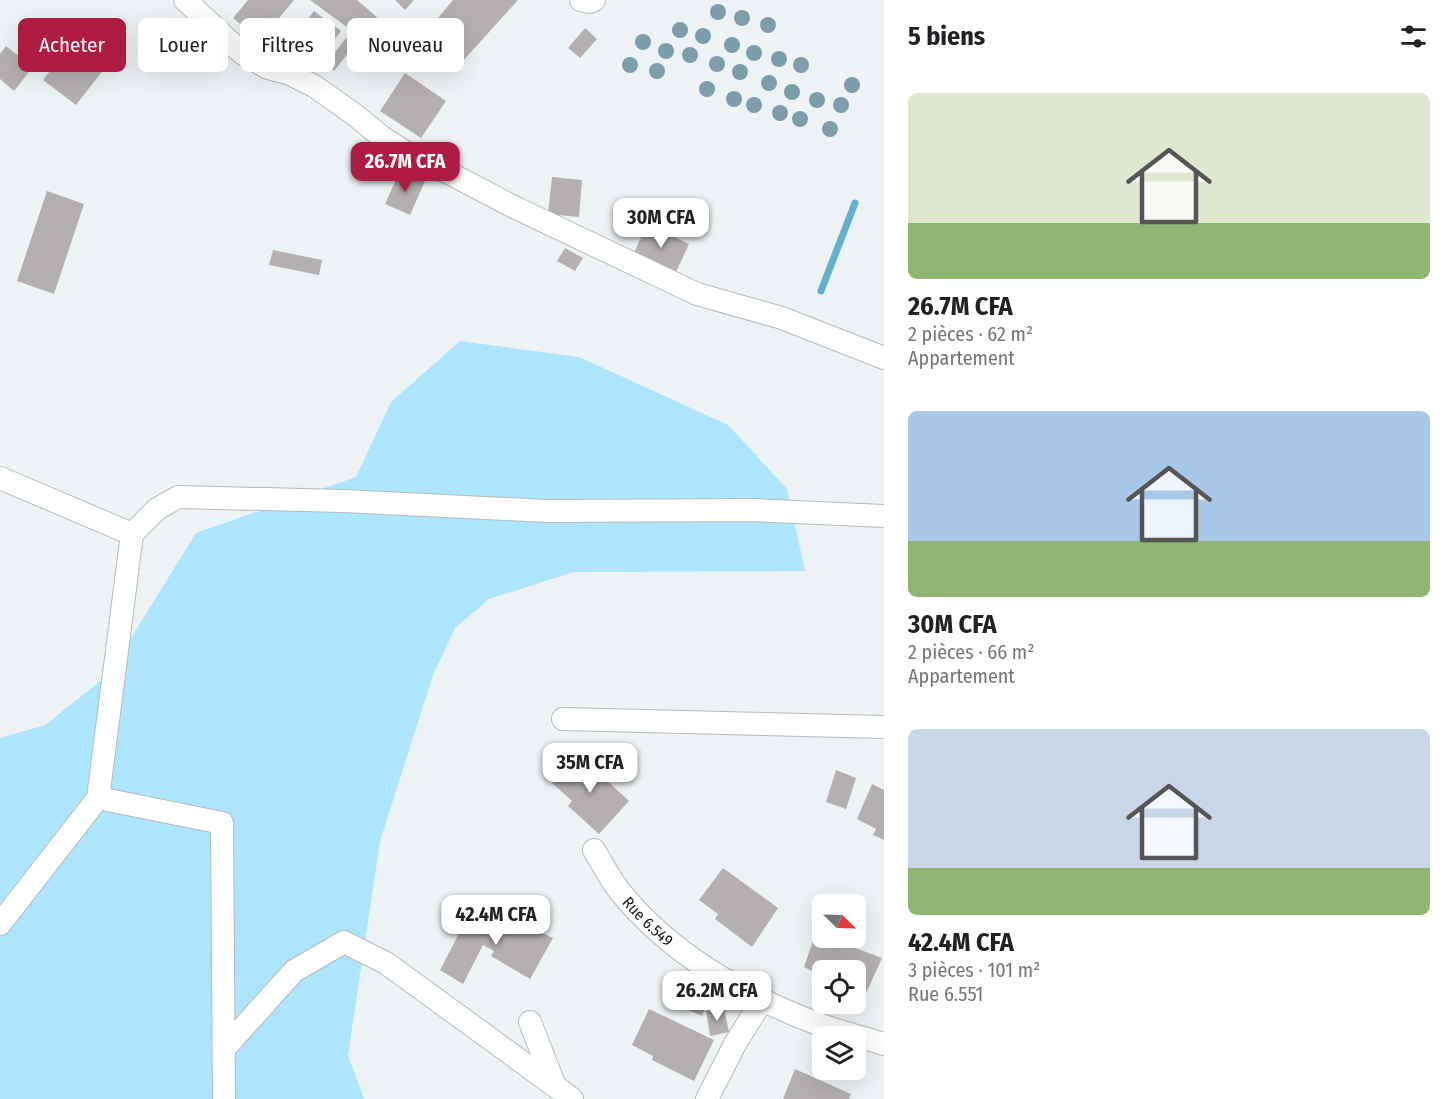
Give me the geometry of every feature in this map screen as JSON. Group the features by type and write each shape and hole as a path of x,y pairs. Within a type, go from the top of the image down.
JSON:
{"street":[{"path":"185,0 242,53 268,68 290,74 314,86 412,157 697,294 782,318 884,358"},
{"path":"581,0 590,2 594,0"},
{"path":"0,478 132,534"},
{"path":"0,924 98,798 132,534 157,509 178,497 344,501 547,511 753,510 884,516"},
{"path":"563,719 884,727"},
{"path":"98,798 222,823 224,1099"},
{"name":"Rue 6.549","path":"594,850 617,888 635,909 671,943 716,973 763,999 819,1024 884,1044"},
{"path":"224,1049 294,971 344,942 386,963 564,1092"},
{"path":"707,1099 735,1044 763,999"},
{"path":"530,1022 564,1092"}],"shaded area":[{"path":"460,341 579,357 728,425 787,489 805,571 574,572 489,599 455,628 433,675 380,841 348,1055 364,1099 0,1099 0,738 45,725 108,675 196,533 356,477 391,402"}],"building":[{"path":"248,0 294,0 279,18 240,18 240,24 233,18"},
{"path":"310,0 357,0 378,18 347,18 347,27"},
{"path":"395,0 414,0 405,10"},
{"path":"453,0 518,0 464,60 464,18 438,18"},
{"path":"314,11 323,18 309,18"},
{"path":"335,27 341,31 335,39"},
{"path":"585,28 597,39 580,58 568,48"},
{"path":"347,37 347,54 335,70 335,52"},
{"path":"6,46 18,55 18,72 29,72 14,91 0,79 0,54"},
{"path":"49,72 102,72 76,105 43,80"},
{"path":"405,73 446,101 421,138 380,111"},
{"path":"360,156 369,161 360,177 351,172"},
{"path":"400,171 425,181 410,215 385,204"},
{"path":"552,177 582,180 579,217 548,214"},
{"path":"47,191 84,204 54,294 17,281"},
{"path":"625,205 636,210 625,234 613,228"},
{"path":"647,224 689,244 675,274 633,255"},
{"path":"565,248 583,258 575,271 557,261"},
{"path":"273,250 322,260 319,275 269,265"},
{"path":"578,754 629,801 599,834 568,806 572,801 552,783"},
{"path":"836,770 856,778 846,809 826,802"},
{"path":"872,784 884,790 884,840 873,835 876,829 857,819"},
{"path":"723,868 778,908 752,947 715,919 718,914 699,900"},
{"path":"488,908 553,938 530,979 491,956 494,951 483,945 463,984 440,970 467,918 480,923"},
{"path":"812,944 812,948 856,948 882,958 866,993 866,960 812,960 812,971 804,967"},
{"path":"681,996 706,1006 702,1016 677,1005"},
{"path":"724,1008 729,1032 710,1036 706,1011"},
{"path":"649,1009 714,1040 694,1081 652,1060 653,1056 632,1045"},
{"path":"795,1069 812,1077 812,1080 820,1080 851,1094 849,1099 783,1099"}],"waterway":[{"path":"821,291 855,203"}]}
